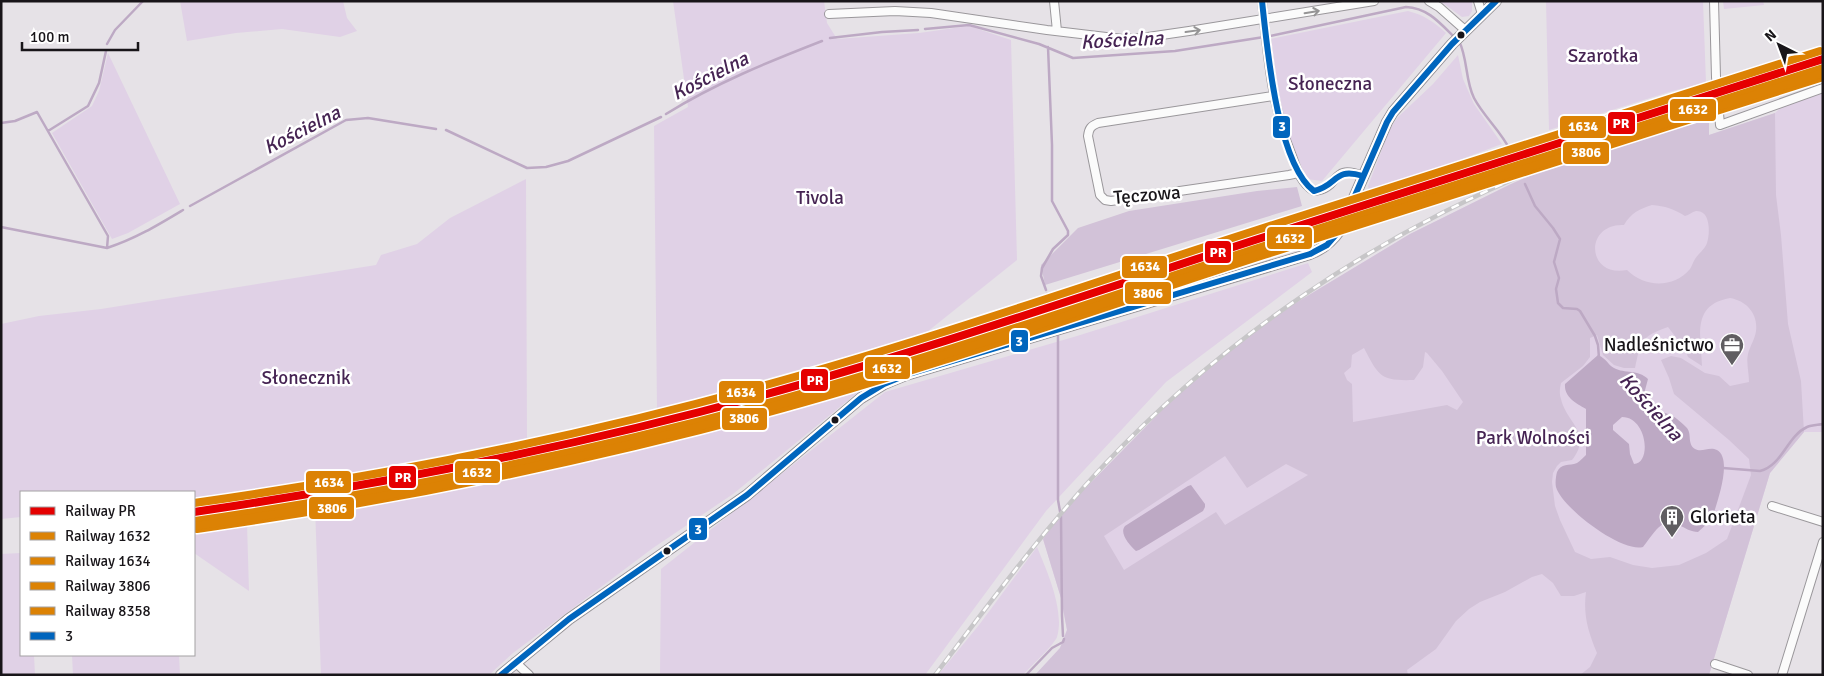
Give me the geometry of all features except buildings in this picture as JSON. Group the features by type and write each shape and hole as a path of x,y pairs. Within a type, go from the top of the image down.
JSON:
{"street":[{"path":"895,1 895,11"},
{"path":"907,1 908,11"},
{"path":"1054,1 1057,31"},
{"path":"1262,1 1273,96 1281,126 1298,172 1305,184 1314,191 1326,188 1345,171 1351,171 1363,176"},
{"path":"829,14 908,11 969,17 1123,39 1264,20 1374,1"},
{"path":"1429,1 1439,7 1459,36"},
{"path":"1478,1 1482,14"},
{"path":"501,675 569,619 748,495 873,390 906,375 1318,251 1330,242 1340,230 1393,112 1459,36 1496,1"},
{"path":"1714,1 1716,77 1720,125 1823,88"},
{"name":"Tęczowa","path":"1273,96 1093,125 1089,129 1088,136 1100,195 1105,200 1111,202 1289,176 1298,172"},
{"path":"1772,506 1823,522"},
{"path":"1782,675 1823,542"},
{"path":"515,662 528,675"},
{"path":"1716,664 1748,675"}],"green space":[{"path":"180,1 343,1 347,18 357,31 340,37 282,29 236,33 187,41"},
{"name":"Tivola","path":"673,1 824,1 827,23 837,39 919,33 969,26 1011,40 1017,260 927,332 859,353 657,409 654,126 688,107"},
{"path":"1439,1 1472,1 1472,11 1469,16 1462,17"},
{"name":"Szarotka","path":"1546,1 1703,1 1706,83 1672,91 1549,130"},
{"path":"1723,1 1763,1 1764,5 1724,9"},
{"name":"Słoneczna","path":"1408,11 1428,19 1446,33 1322,181 1307,179 1284,127 1270,39"},
{"path":"108,53 180,204 128,233 112,239 52,133 92,106 99,91"},
{"path":"1458,55 1463,79 1474,104 1502,144 1370,193 1368,186 1389,131 1397,118 1433,84"},
{"name":"Park Wolności","path":"1823,88 1823,432 1804,432 1770,473 1709,675 1035,675 1060,648 1067,630 1061,598 1043,539 1067,507 1179,393 1230,349 1294,304 1410,234 1511,184 1604,144 1709,112 1709,135 1775,113 1784,105"},
{"name":"Park Wolności","path":"1709,112 1709,135 1775,113 1776,195 1788,324 1801,381 1804,432 1770,473 1709,675 1580,675 1590,667 1597,653 1587,623 1585,608 1586,592 1574,596 1561,596 1553,583 1542,574 1532,577 1469,609 1456,621 1436,649 1407,670 1408,675 1035,675 1060,648 1067,630 1061,598 1043,539 1067,507 1179,393 1230,349 1294,304 1410,234 1511,184 1604,144","holes":["1652,205 1665,207 1685,216 1696,211 1701,212 1707,218 1709,234 1706,245 1690,269 1675,280 1667,283 1642,280 1627,270 1613,270 1604,266 1597,259 1595,250 1597,240 1602,232 1611,227 1624,225 1639,210","1730,298 1742,302 1750,309 1755,319 1755,337 1747,357 1749,382 1730,386 1719,376 1705,373 1681,358 1671,356 1661,360 1674,394 1749,459 1751,475 1727,539 1706,553 1679,565 1652,568 1633,565 1610,557 1591,559 1575,552 1555,506 1552,482 1553,473 1557,466 1561,462 1572,460 1578,451 1580,442 1576,428 1561,399 1561,383 1583,366 1590,357 1590,338 1597,335 1603,355 1614,365 1624,368 1635,368 1643,341 1652,334 1668,327 1685,349 1688,357 1702,366 1701,323 1709,307","1364,348 1382,375 1394,380 1414,380 1423,367 1425,352 1442,371 1463,402 1457,410 1447,405 1353,422 1352,384 1347,380 1344,373 1351,367 1352,355","1225,456 1247,488 1286,464 1308,475 1225,525 1216,512 1124,570 1104,536"]},
{"name":"Słonecznik","path":"526,179 527,438 327,478 195,498 195,491 20,491 20,517 1,519 1,324 39,316 101,309 376,265 381,255 417,244 450,218"},
{"path":"1297,187 1302,206 1045,285 1041,265 1078,228 1129,211 1257,191"},
{"path":"1308,263 1312,272 1166,382 1046,511 925,675 660,675 661,569 885,392 1077,336"},
{"path":"858,381 867,382 869,385 733,494 653,548 513,653 489,675 321,675 315,507 455,481 730,423"},
{"path":"247,523 249,591 195,554 195,535"},
{"path":"1037,547 1057,603 1059,627 1055,641 1023,675 938,675 979,625"},
{"path":"20,553 20,656 34,656 35,675 1,675 1,554"},
{"path":"72,656 179,656 180,675 73,675"}],"shaded area":[{"path":"1598,355 1614,368 1640,374 1648,379 1644,394 1645,403 1653,409 1673,416 1683,424 1688,430 1691,444 1695,449 1714,449 1722,455 1724,471 1713,516 1709,522 1698,532 1690,531 1673,522 1667,522 1658,528 1643,547 1633,547 1608,536 1569,506 1556,487 1556,475 1561,467 1577,463 1586,455 1586,409 1568,396 1565,384","holes":["1622,417 1630,419 1637,424 1642,432 1645,449 1640,462 1634,464 1629,444 1613,430 1613,425"]},
{"path":"1191,485 1205,504 1203,511 1136,551 1124,535 1123,529 1125,526"}],"waterway":[{"path":"107,44 115,30 143,1"},
{"name":"Kościelna","path":"1270,36 1406,7 1427,13 1455,38"},
{"name":"Kościelna","path":"925,29 969,25 1039,44 1073,58 1175,51 1264,37"},
{"name":"Kościelna","path":"830,38 918,30"},
{"name":"Kościelna","path":"666,114 723,83 822,41"},
{"name":"Kościelna","path":"1459,41 1474,98 1510,150"},
{"path":"1046,290 1041,276 1042,268 1053,249 1068,235 1068,231 1052,201 1048,47"},
{"path":"48,131 88,106 99,83 106,51"},
{"path":"1,123 15,121 37,112 108,236 107,248"},
{"name":"Kościelna","path":"446,130 527,168 546,167 568,161 661,117"},
{"name":"Kościelna","path":"190,206 346,120 368,118 436,129"},
{"name":"Kościelna","path":"1525,184 1535,206 1560,239 1554,262 1559,278 1556,289 1558,303 1563,308 1580,311 1595,336 1599,358"},
{"name":"Kościelna","path":"1,227 107,248 137,236 183,210"},
{"path":"1047,294 1049,299"},
{"path":"1055,316 1056,323"},
{"path":"1058,336 1058,500 1061,517 1063,636"},
{"name":"Kościelna","path":"1723,468 1760,471 1768,468 1800,431 1809,426 1823,424"},
{"path":"1026,675 1052,648 1063,642 1064,639"}],"railway":[{"path":"1777,67 1823,52"},
{"path":"935,675 1038,541 1105,464 1150,419 1198,376 1248,335 1300,298 1410,230 1525,174 1598,145 1823,70"}],"rail line":[{"name":"1634","path":"195,503 337,481 478,454 619,423 759,387 946,331 1325,208 1820,51"},
{"name":"PR","path":"195,512 337,489 479,463 620,432 760,396 947,340 1823,59"},
{"name":"1632","path":"195,521 338,498 480,471 621,440 761,405 951,349 1264,246 1823,68"},
{"name":"8358","path":"195,526 373,498 549,463 767,408 897,370 1823,73"},
{"name":"3806","path":"197,529 339,507 481,480 622,449 762,414 952,358 1264,255 1823,77"}],"transit line":[{"name":"3","path":"1262,1 1276,103 1291,156 1301,177 1314,191 1328,185 1341,175 1353,174 1363,176"},
{"name":"3","path":"501,675 569,619 747,495 861,398 884,384 906,375 1310,254 1327,245 1340,230 1393,112 1452,44 1496,1"}],"place":[{"name":"Nadleśnictwo","path":"1732,366"},
{"name":"Glorieta","path":"1672,538"}]}
